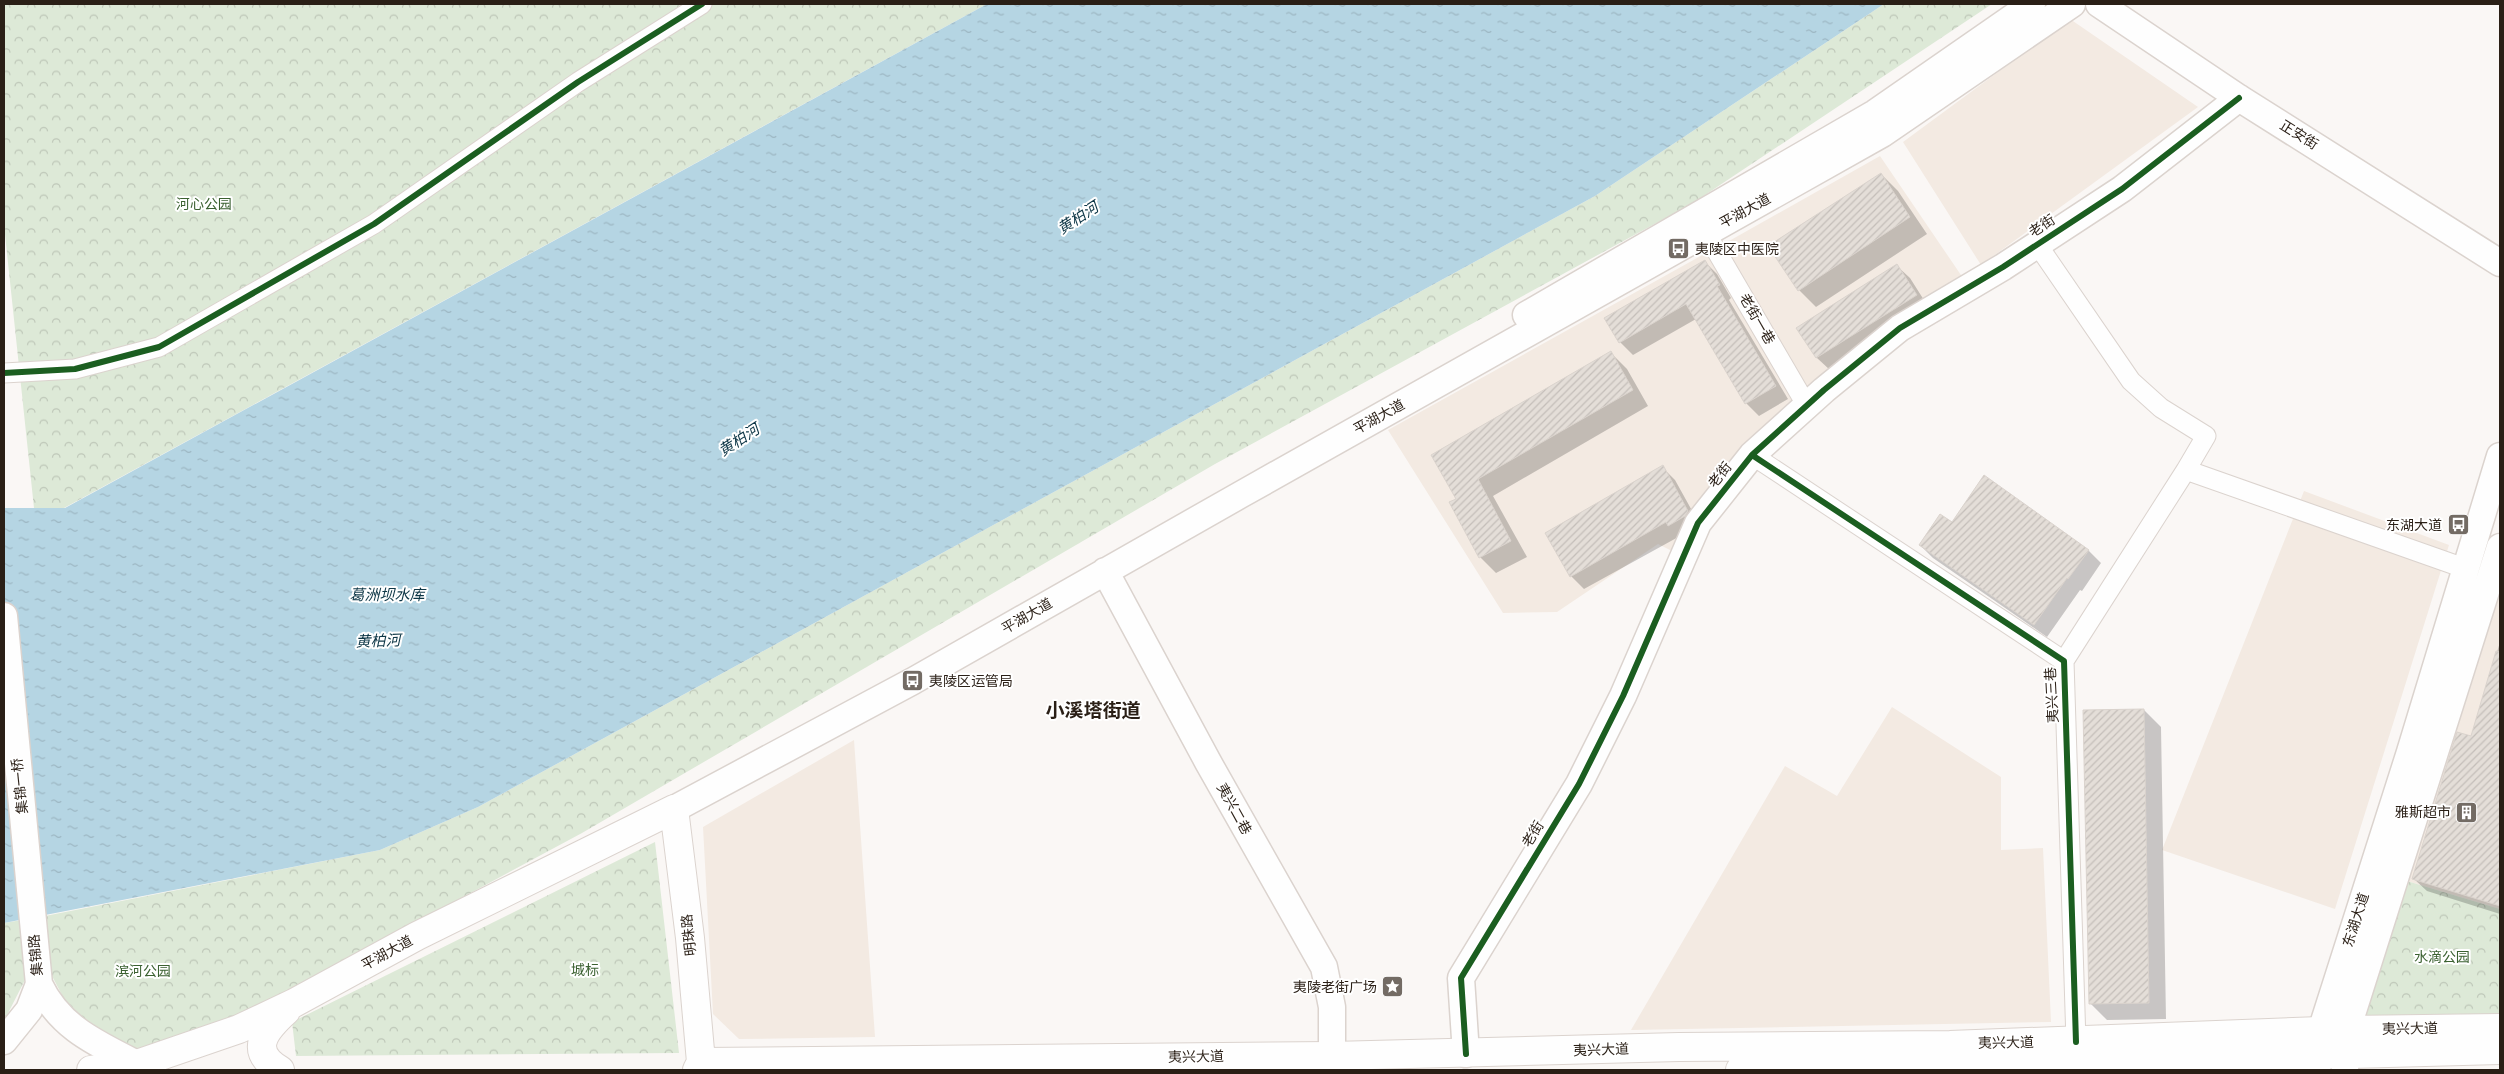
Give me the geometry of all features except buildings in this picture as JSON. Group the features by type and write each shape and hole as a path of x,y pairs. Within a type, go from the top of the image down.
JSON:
{"main road":[{"name":"平湖大道","path":"674,809 717,773 1629,256 1875,113 2032,4"},
{"name":"平湖大道","path":"91,1070 137,1064 239,1029 294,1003 417,936 674,809 913,681 1882,134 2072,4"},
{"name":"正安街","path":"2099,4 2239,98 2500,263"},
{"name":"老街","path":"1466,1054 1461,978 1579,784 1623,696 1698,523 1752,456 1807,406 1900,328 2037,244 2122,189 2239,98"},
{"name":"东湖大道","path":"2332,1052 2410,752 2464,568 2500,456"},
{"name":"东湖大道","path":"2332,1052 2500,547"},
{"name":"夷兴二巷","path":"1105,571 1208,762 1324,967 1332,1007 1332,1056"},
{"name":"集锦一桥","path":"4,616 34,926"},
{"name":"明珠路","path":"674,809 690,938 702,1068"},
{"name":"集锦路","path":"34,926 39,984"},
{"path":"4,1041 29,1010 39,984"},
{"path":"39,984 48,1002 68,1025 137,1064"},
{"path":"280,1070 268,1063 262,1050 263,1036 272,1023 294,1003"},
{"name":"夷兴大道","path":"702,1068 1466,1054 1678,1047 2076,1042 2332,1052 2500,1028"},
{"name":"夷兴大道","path":"1740,1070 2332,1052 2500,1050"}],"street":[{"path":"4,373 75,369 159,347 374,224 578,82 702,4"},
{"name":"老街一巷","path":"1706,233 1807,406"},
{"name":"夷兴三巷","path":"2037,244 2131,381 2161,408 2206,436 2064,661 2076,1042"},
{"name":"夷兴三巷","path":"1752,456 2064,661"},
{"path":"2186,470 2464,568"}],"shaded area":[{"path":"2070,19 2198,107 1981,265 1903,142"},
{"path":"1880,156 1963,278 1809,393 1722,245"},
{"path":"1706,253 1796,403 1676,553 1658,544 1557,612 1503,613 1388,430"},
{"path":"2304,491 2449,545 2335,909 2162,850"},
{"name":"雅斯超市","path":"2500,589 2500,909 2407,881"},
{"path":"1892,707 2001,777 2001,850 2043,848 2051,1022 1631,1030 1785,766 1837,796"},
{"path":"854,740 875,1037 739,1039 713,1014 703,827"}],"green space":[{"name":"河心公园","path":"4,4 987,4 64,508 34,508 4,225"},
{"name":"滨河公园","path":"1884,4 1992,4 1693,203 1215,464 582,833 246,1014 134,1050 74,1018 52,976 45,916 380,850 478,807 1595,196"},
{"name":"城标","path":"655,842 679,1053 296,1056 292,1022"},
{"name":"水滴公园","path":"2407,881 2500,909 2500,1014 2361,1017"},
{"path":"22,920 26,978 4,1021 4,923"}],"water":[{"name":"葛洲坝水库","path":"987,4 1884,4 1595,196 478,807 380,850 4,923 4,508 65,508"}],"cycle path":[{"path":"4,373 75,369 159,347 374,224 578,82 702,4"},
{"path":"1466,1054 1461,978 1579,784 1623,696 1698,523 1752,455 1824,390 1900,328 2003,267 2122,189 2239,98"},
{"path":"1752,455 2064,661 2076,1042"}],"place":[{"name":"夷陵区中医院","path":"1679,249"},
{"name":"东湖大道","path":"2458,525"},
{"name":"夷陵区运管局","path":"913,681"},
{"name":"雅斯超市","path":"2467,812"},
{"name":"夷陵老街广场","path":"1393,987"}],"district":[{"name":"小溪塔街道","path":"1093,710"}],"water label":[{"name":"黄柏河","path":"1078,218"},
{"name":"黄柏河","path":"739,440"},
{"name":"黄柏河","path":"378,641"}]}
